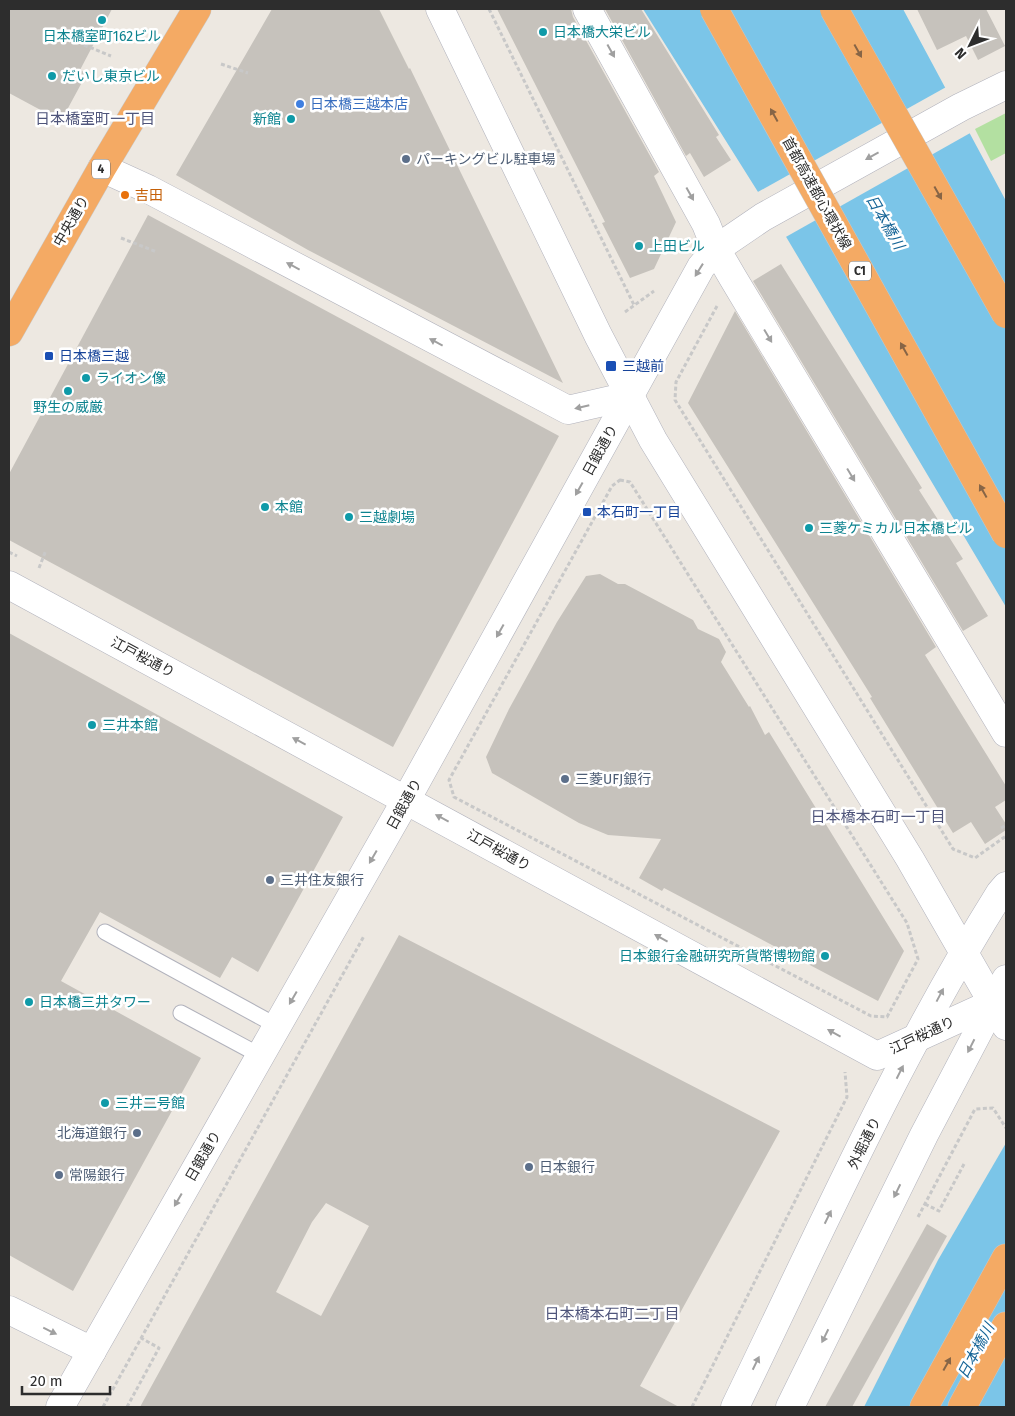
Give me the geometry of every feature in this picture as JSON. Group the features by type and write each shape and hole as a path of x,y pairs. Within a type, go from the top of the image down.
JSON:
{"highway":[{"name":"中央通り","path":"9,332 102,168 196,9"},
{"name":"首都高速都心環状線","path":"714,9 1006,534"},
{"path":"834,9 1006,314"},
{"path":"924,1407 1006,1258"},
{"path":"962,1407 1006,1326"}],"street":[{"path":"440,9 598,335 653,440 910,859 1006,1026"},
{"path":"587,9 706,224 716,249 1006,733"},
{"name":"日銀通り","path":"60,1407 406,800 701,267 716,249 763,217 1006,85"},
{"path":"102,168 148,189 568,410 629,396"},
{"name":"江戸桜通り","path":"9,585 877,1056 993,1003"},
{"name":"外堀通り","path":"735,1407 917,1038 964,952 1006,886"},
{"path":"790,1407 924,1135 1006,979"},
{"path":"9,1310 92,1352"}],"lane":[{"path":"105,932 277,1026"},
{"path":"181,1013 261,1056"}],"path":[{"path":"489,9 634,304"},
{"path":"84,45 111,56"},
{"path":"221,64 248,73"},
{"path":"120,238 157,252"},
{"path":"733,278 676,382 675,400 953,848 975,858 1006,836"},
{"path":"625,312 655,291"},
{"path":"620,480 630,482 906,923 918,959 887,1017 871,1016 454,797 449,780 612,486 620,480"},
{"path":"39,568 46,550"},
{"path":"1002,828 1006,825"},
{"path":"103,1407 367,931"},
{"path":"692,1407 847,1097 844,1066"},
{"path":"953,1150 975,1109 993,1108 1006,1128"},
{"path":"925,1204 940,1211 964,1164"},
{"path":"127,1407 159,1348 141,1338"}],"green space":[{"path":"1006,113 1006,153 991,161 975,129"}],"water":[{"name":"日本橋川","path":"643,9 903,9 1006,201 1006,607 785,235"},
{"name":"日本橋川","path":"1006,1143 1006,1407 864,1407 938,1260"}],"pier":[{"path":"948,86 972,132 784,238 756,193"}],"building":[{"path":"9,9 112,9 80,70 87,73 61,121 9,93"},
{"path":"272,9 379,9 410,68 563,383 308,250 176,175"},
{"path":"497,9 571,9 573,17 659,172 654,176 676,222 654,269 630,278 602,223 605,222"},
{"path":"605,9 641,9 719,135 716,137 731,160 704,177 690,153 686,156"},
{"path":"917,9 986,9 1005,46 978,60 966,36 937,50"},
{"name":"本館","path":"148,215 559,436 393,747 9,540 9,474"},
{"path":"781,264 922,488 919,490 963,559 956,563 988,616 963,631 753,281"},
{"name":"三菱ケミカル日本橋ビル","path":"735,311 936,647 925,655 1006,786 1006,800 995,807 1006,824 1006,830 985,844 971,822 953,833 870,698 872,697 688,403"},
{"path":"600,574 618,584 625,584 693,620 698,629 719,639 726,652 721,662 750,706 765,735 769,732 904,951 878,1001 664,888 662,891 639,878 661,839 608,835 579,823 492,773 486,757 509,709 557,622 586,576"},
{"path":"9,633 343,817 258,972 232,957 220,978 100,912 61,981 201,1058 73,1291 9,1255"},
{"name":"日本銀行","path":"399,935 780,1131 640,1386 679,1407 140,1407","holes":["326,1203 369,1226 321,1316 276,1292 312,1222"]},
{"path":"927,1224 947,1236 852,1407 825,1407"}],"place":[{"name":"日本橋室町162ビル","path":"102,20"},
{"name":"日本橋大栄ビル","path":"543,32"},
{"name":"だいし東京ビル","path":"52,76"},
{"name":"日本橋三越本店","path":"300,104"},
{"name":"新館","path":"291,119"},
{"name":"パーキングビル駐車場","path":"406,159"},
{"name":"吉田","path":"125,195"},
{"name":"上田ビル","path":"639,246"},
{"name":"日本橋三越","path":"49,356"},
{"name":"三越前","path":"611,366"},
{"name":"ライオン像","path":"86,378"},
{"name":"野生の威厳","path":"68,391"},
{"name":"本館","path":"265,507"},
{"name":"本石町一丁目","path":"587,512"},
{"name":"三越劇場","path":"349,517"},
{"name":"三菱ケミカル日本橋ビル","path":"809,528"},
{"name":"三井本館","path":"92,725"},
{"name":"三菱UFJ銀行","path":"565,779"},
{"name":"三井住友銀行","path":"270,880"},
{"name":"日本銀行金融研究所貨幣博物館","path":"825,956"},
{"name":"日本橋三井タワー","path":"29,1002"},
{"name":"三井二号館","path":"105,1103"},
{"name":"北海道銀行","path":"137,1133"},
{"name":"日本銀行","path":"529,1167"},
{"name":"常陽銀行","path":"59,1175"}],"district":[{"name":"日本橋室町一丁目","path":"95,119"},
{"name":"日本橋本石町一丁目","path":"878,817"},
{"name":"日本橋本石町二丁目","path":"612,1314"}]}
